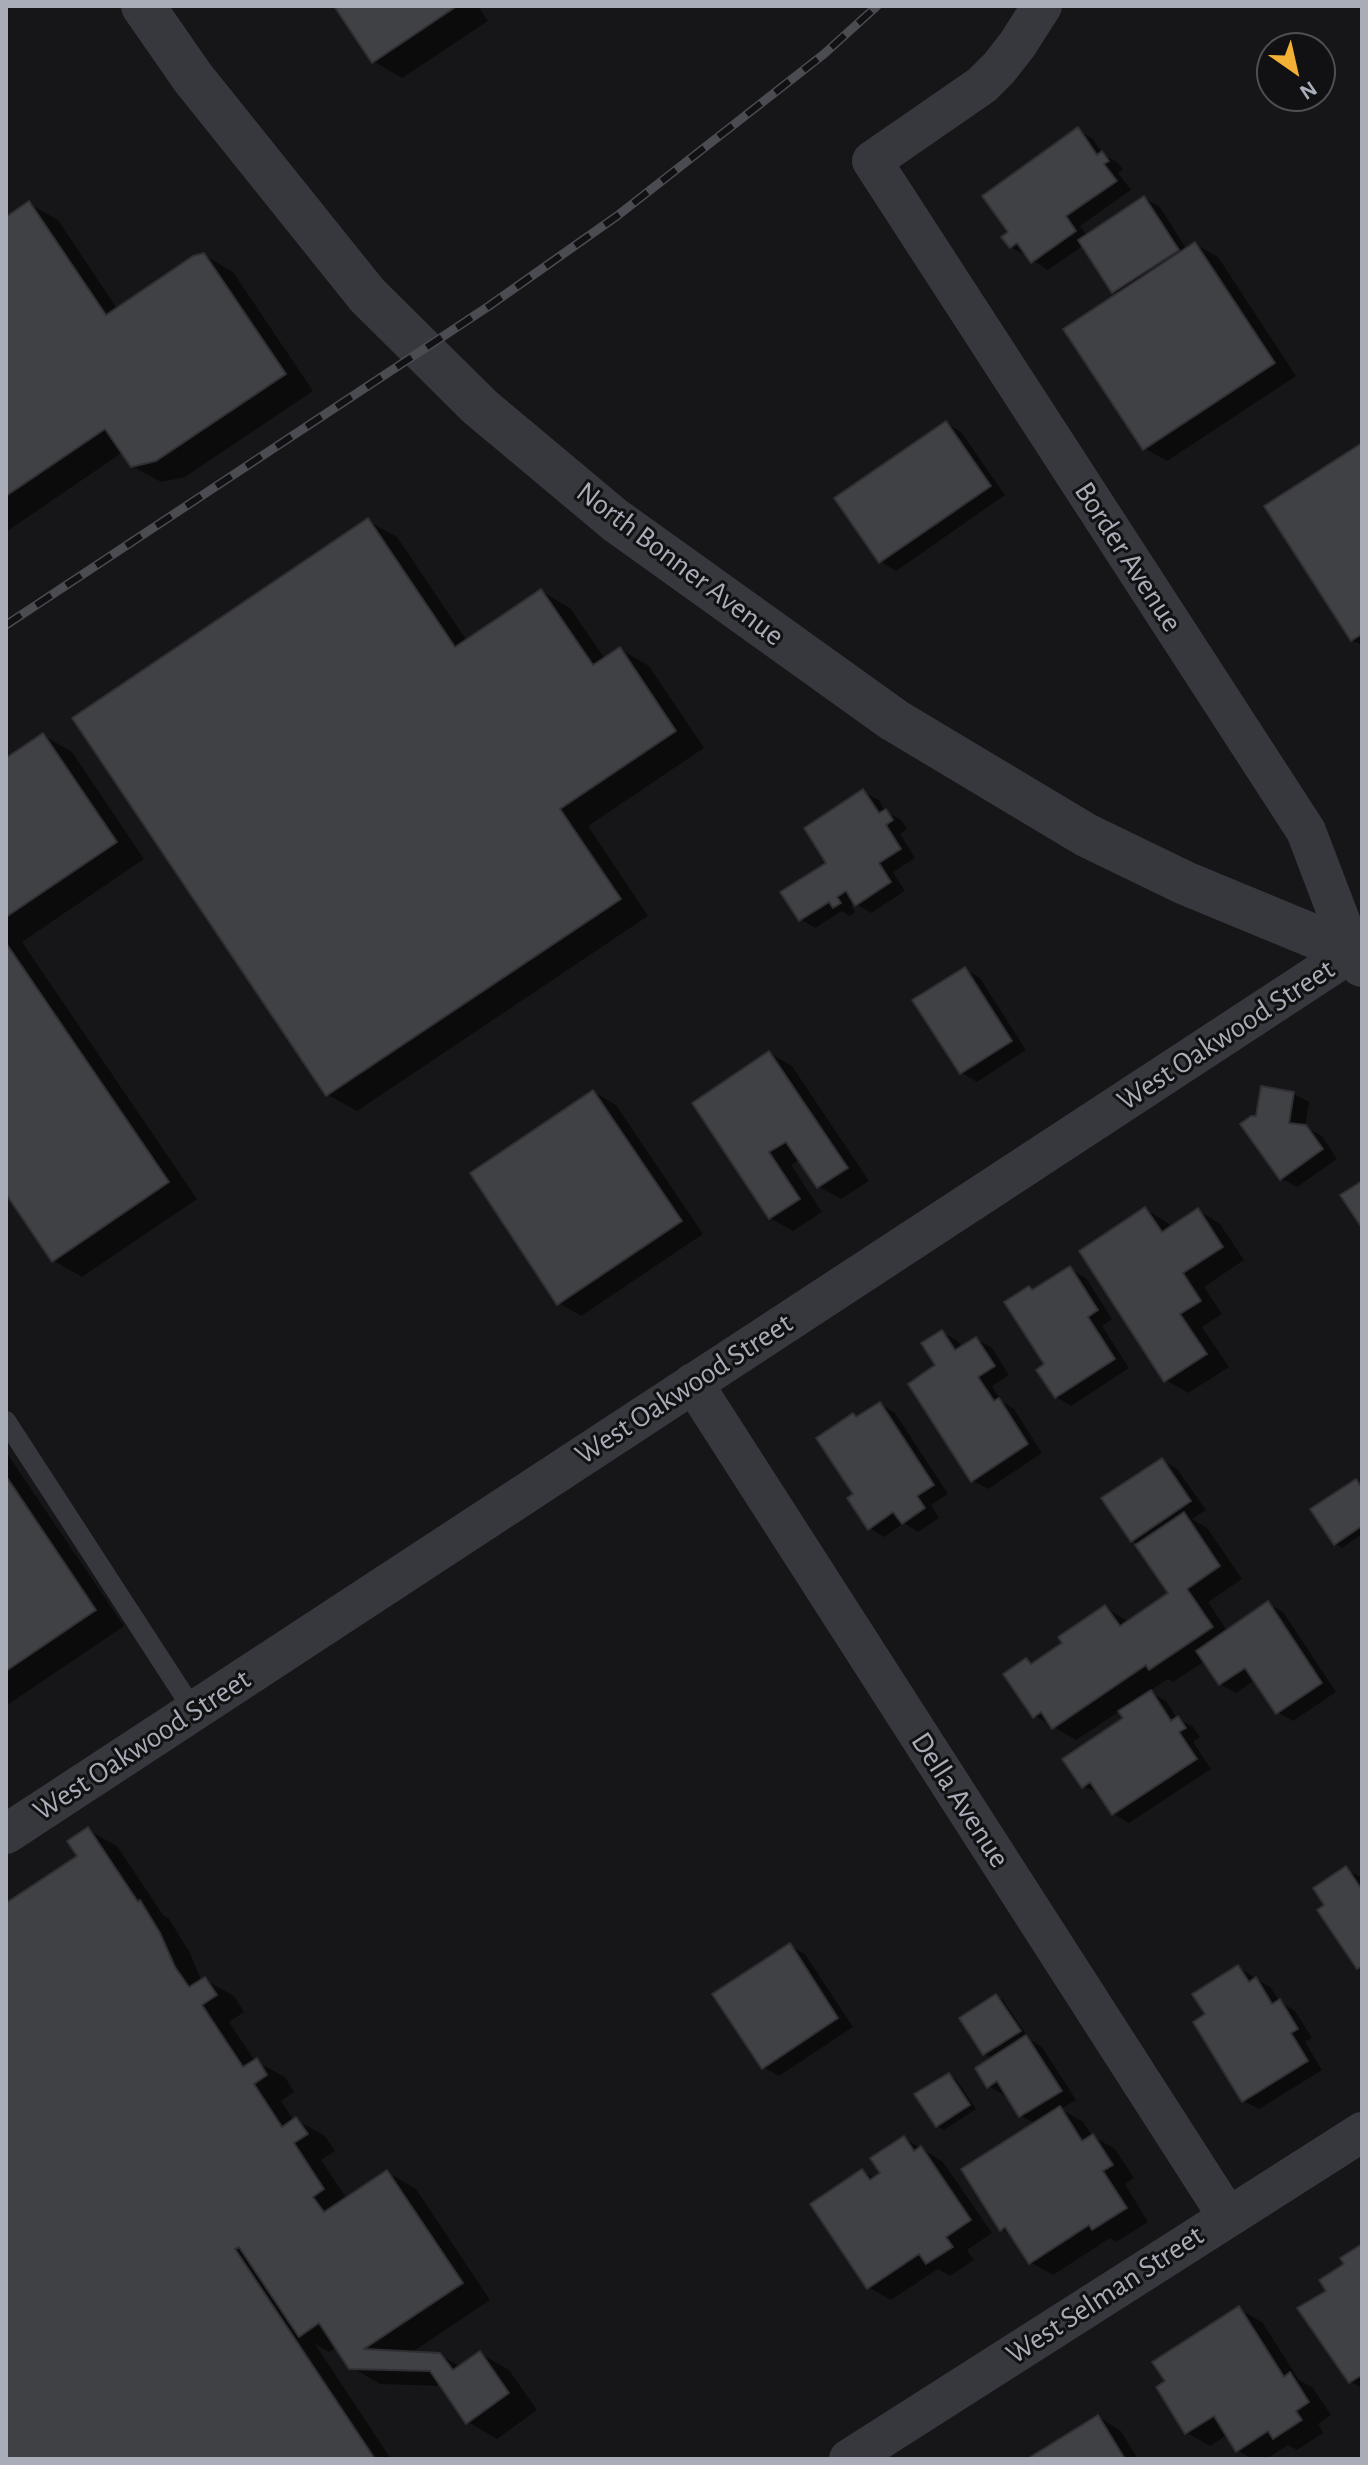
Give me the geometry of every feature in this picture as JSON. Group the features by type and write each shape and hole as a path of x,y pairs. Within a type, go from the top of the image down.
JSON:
{"street":[{"name":"North Bonner Avenue","path":"143,6 193,78 367,295 480,407 615,520 894,720 1086,835 1185,883 1359,954"},
{"name":"Border Avenue","path":"1042,6 1017,45 982,85 872,161 1306,831 1359,954"},
{"name":"West Oakwood Street","path":"6,1834 693,1383 1359,954"},
{"name":"Della Avenue","path":"693,1383 1228,2217"},
{"name":"West Selman Street","path":"849,2459 1362,2132"}],"lane":[{"path":"6,1421 194,1711"}],"building":[{"path":"334,6 457,6 372,63"},
{"path":"1078,127 1097,155 1102,151 1109,161 1104,164 1117,181 1066,216 1076,231 1031,263 1017,243 1010,248 1001,237 1008,232 982,196"},
{"path":"1144,196 1179,250 1112,293 1078,240"},
{"path":"29,201 106,315 193,256 204,253 286,374 156,461 131,467 105,429 6,496 6,217"},
{"path":"1195,242 1275,363 1143,450 1063,329"},
{"path":"946,421 991,486 879,563 834,498"},
{"path":"1362,443 1362,634 1351,641 1264,506"},
{"path":"368,518 455,647 541,589 593,665 620,647 676,731 560,809 621,899 326,1096 72,718"},
{"path":"43,733 117,842 6,917 6,758"},
{"path":"863,789 879,813 886,809 893,820 886,825 901,849 879,863 891,882 855,906 846,891 837,897 841,903 833,908 829,902 799,921 780,892 826,863 804,828"},
{"path":"6,943 169,1182 52,1262 6,1194"},
{"path":"965,967 1012,1041 960,1074 912,1000"},
{"path":"769,1051 848,1168 817,1188 786,1142 769,1152 800,1199 769,1219 692,1103"},
{"path":"1261,1086 1294,1092 1289,1123 1306,1125 1323,1149 1280,1180 1240,1124 1256,1116"},
{"path":"593,1090 682,1221 557,1305 470,1173"},
{"path":"1362,1181 1362,1228 1340,1195"},
{"path":"1145,1207 1162,1232 1198,1208 1223,1247 1183,1273 1201,1301 1180,1314 1207,1354 1164,1382 1079,1251"},
{"path":"1070,1266 1098,1310 1088,1317 1115,1359 1055,1398 1036,1370 1044,1364 1004,1302 1029,1286 1032,1290"},
{"path":"942,1330 955,1350 976,1337 995,1366 978,1377 994,1401 999,1398 1028,1444 971,1482 908,1384 935,1365 921,1343"},
{"path":"880,1402 934,1485 917,1496 925,1508 902,1524 893,1512 868,1530 847,1498 853,1494 816,1438 853,1413 856,1417"},
{"path":"1162,1458 1191,1501 1131,1542 1101,1498"},
{"path":"6,1476 96,1610 6,1671"},
{"path":"1356,1479 1362,1488 1362,1526 1334,1545 1310,1509"},
{"path":"1184,1512 1220,1566 1187,1589 1213,1627 1149,1670 1146,1665 1052,1729 1041,1712 1033,1718 1003,1674 1026,1658 1031,1664 1062,1643 1058,1637 1105,1605 1120,1626 1168,1593 1135,1545"},
{"path":"1268,1601 1322,1683 1276,1714 1245,1668 1219,1685 1196,1651"},
{"path":"1151,1690 1171,1721 1178,1716 1186,1728 1179,1732 1197,1759 1112,1815 1090,1782 1082,1788 1062,1759 1123,1718 1118,1711"},
{"path":"88,1827 138,1902 140,1900 189,1987 205,1977 217,1995 202,2005 243,2067 257,2058 267,2075 254,2084 282,2127 296,2117 308,2134 294,2143 324,2189 313,2197 324,2212 387,2170 463,2283 364,2349 440,2353 453,2370 480,2351 509,2393 466,2424 430,2371 349,2369 319,2323 299,2337 239,2247 235,2249 375,2459 6,2459 6,1903 77,1856 67,1841"},
{"path":"1346,1866 1362,1886 1362,1966 1357,1969 1317,1910 1324,1905 1313,1888"},
{"path":"790,1943 838,2018 762,2069 712,1994"},
{"path":"1238,1965 1249,1982 1256,1977 1272,2004 1280,1999 1298,2029 1291,2033 1308,2061 1242,2102 1193,2022 1205,2014 1192,1994"},
{"path":"996,1994 1021,2031 983,2055 959,2018"},
{"path":"1026,2035 1062,2091 1019,2117 997,2081 987,2088 975,2068"},
{"path":"949,2073 970,2105 936,2127 914,2094"},
{"path":"1060,2106 1082,2141 1093,2134 1113,2165 1103,2171 1127,2208 1092,2230 1089,2225 1029,2264 1005,2227 1000,2231 961,2169"},
{"path":"904,2136 914,2151 921,2146 971,2220 946,2237 953,2247 926,2264 919,2254 867,2289 810,2204 862,2169 870,2180 880,2173 870,2158"},
{"path":"1362,2244 1362,2375 1349,2383 1297,2308 1326,2291 1319,2280 1344,2264 1340,2258"},
{"path":"1239,2306 1284,2377 1290,2372 1309,2402 1296,2411 1302,2420 1273,2439 1268,2431 1236,2452 1214,2416 1185,2434 1156,2387 1165,2381 1152,2362"},
{"path":"1098,2415 1125,2459 1027,2459"}],"railway":[{"path":"6,625 489,306 617,216 824,54 877,6"}]}
